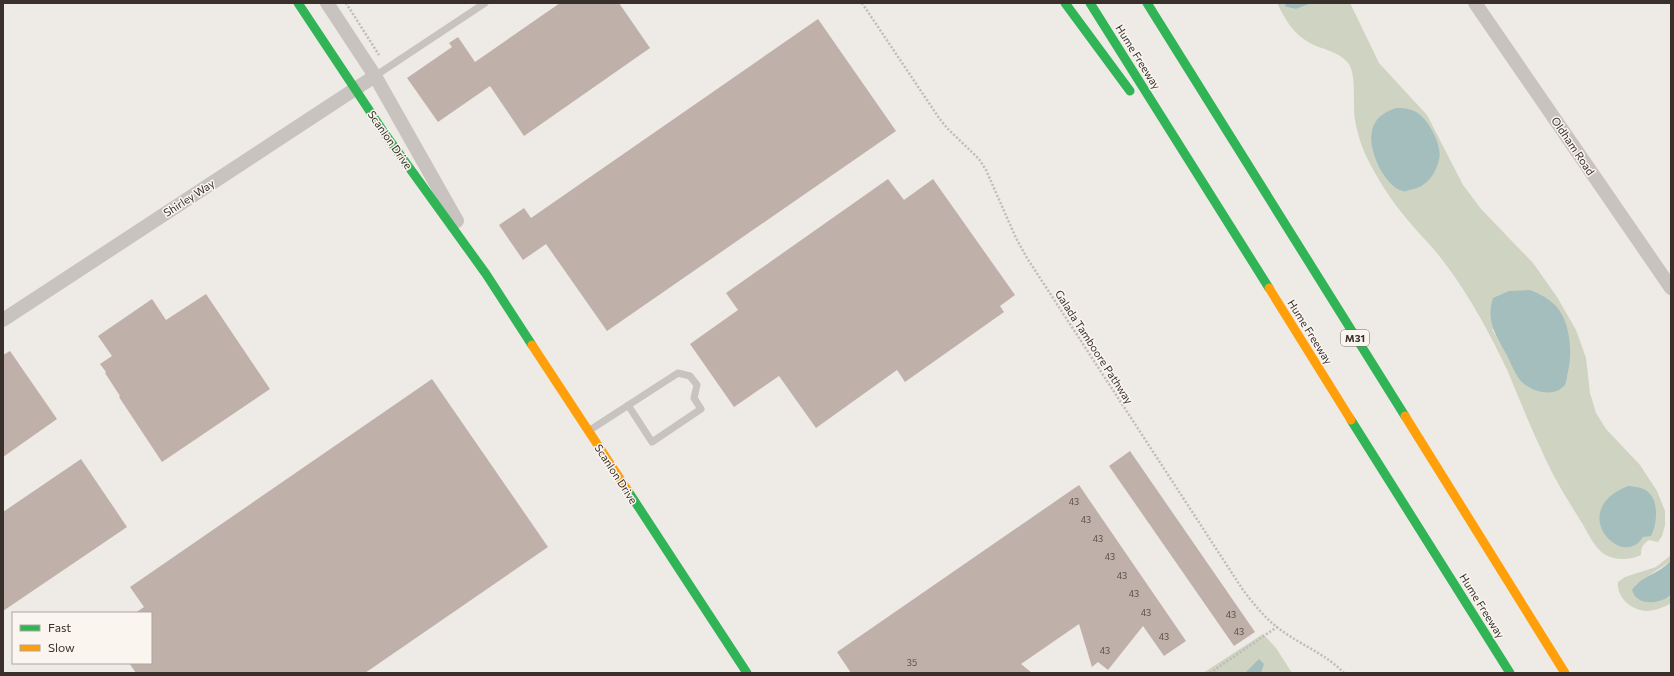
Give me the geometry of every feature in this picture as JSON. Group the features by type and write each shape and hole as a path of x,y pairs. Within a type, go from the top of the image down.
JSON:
{"main road":[{"name":"Scanlon Drive","path":"298,3 354,90 486,274 747,673"},
{"path":"1065,3 1136,100"},
{"name":"Hume Freeway","path":"1090,3 1510,673"},
{"name":"M31","path":"1147,3 1564,673"},
{"path":"1160,132 1230,228"}],"street":[{"name":"Scanlon Drive","path":"327,3 375,76 486,274"},
{"name":"Oldham Road","path":"1475,3 1671,288"},
{"name":"Shirley Way","path":"3,320 375,76"}],"lane":[{"path":"375,76 485,3"},
{"path":"588,431 628,405 678,373 690,376 697,385 694,398 701,409 652,442 628,405"}],"path":[{"path":"346,3 379,55"},
{"name":"Galada Tamboore Pathway","path":"862,3 946,128 979,159 986,170 1016,238 1027,258 1243,590 1251,601 1277,627 1326,658 1344,673"},
{"path":"1210,673 1277,627"}],"green space":[{"path":"1277,3 1284,3 1286,7 1296,9 1312,3 1350,3 1379,63 1427,115 1463,185 1481,209 1533,263 1557,297 1576,330 1586,358 1590,393 1596,413 1606,429 1640,465 1657,491 1665,511 1665,525 1662,536 1658,542 1649,540 1645,543 1642,548 1641,555 1627,559 1613,558 1604,554 1594,544 1550,468 1532,430 1508,372 1488,331 1456,279 1395,203 1379,180 1366,156 1359,138 1355,120 1354,83 1349,64 1341,56 1310,43 1294,31","holes":["1376,122 1403,191 1387,178 1376,161 1372,142","1567,327 1516,372 1492,329"]},
{"path":"1671,549 1671,561 1635,585 1669,597 1671,595 1671,603 1650,611 1636,609 1631,606 1622,598 1618,588 1618,582 1625,577 1656,567 1670,556"},
{"path":"1263,634 1276,648 1292,673 1203,673"}],"water":[{"path":"1284,3 1312,3 1296,9 1286,7"},
{"path":"1396,108 1417,112 1423,118 1435,136 1440,155 1432,176 1420,187 1405,191 1396,188 1391,184 1381,171 1374,154 1371,135 1373,127 1378,119 1386,112"},
{"path":"1530,290 1544,296 1556,306 1565,321 1568,330 1570,359 1567,379 1565,385 1556,391 1538,391 1520,380 1495,334 1491,321 1491,306 1493,298 1509,291"},
{"path":"1628,486 1642,488 1649,493 1656,508 1656,520 1651,536 1643,537 1634,546 1623,547 1613,542 1604,534 1600,522 1601,509 1610,497"},
{"path":"1671,561 1671,595 1655,602 1639,599 1632,590 1635,586"},
{"path":"1259,659 1264,664 1261,673 1245,673"}],"building":[{"path":"560,3 619,3 650,48 524,136 490,86 438,122 407,78 452,47 449,43 458,37 475,62"},
{"path":"818,19 896,131 607,331 546,244 523,260 499,225 524,208 531,218"},
{"path":"888,179 904,200 933,179 1015,295 1000,306 1004,312 905,382 897,370 816,428 779,376 734,407 690,344 738,310 726,293"},
{"path":"206,294 270,389 162,462 119,397 120,396 100,364 112,356 98,336 152,299 166,320"},
{"path":"10,351 57,419 3,457 3,355"},
{"path":"432,379 548,547 365,673 136,673 130,664 152,664 152,612 136,612 144,607 130,587"},
{"path":"1130,451 1255,632 1234,646 1109,466"},
{"path":"81,459 127,527 3,611 3,512"},
{"path":"1079,485 1186,641 1164,656 1143,626 1108,670 1098,662 1092,667 1079,624 1021,664 1032,673 851,673 837,652"}],"traffic: fast":[{"path":"298,3 385,134 486,274 532,345"},
{"path":"1065,3 1130,91"},
{"path":"1090,3 1269,288"},
{"path":"1147,3 1405,416"},
{"path":"1351,420 1510,673"},
{"path":"628,491 747,673"}],"traffic: slow":[{"path":"1269,288 1351,420"},
{"path":"532,345 628,491"},
{"path":"1405,416 1565,673"}]}
